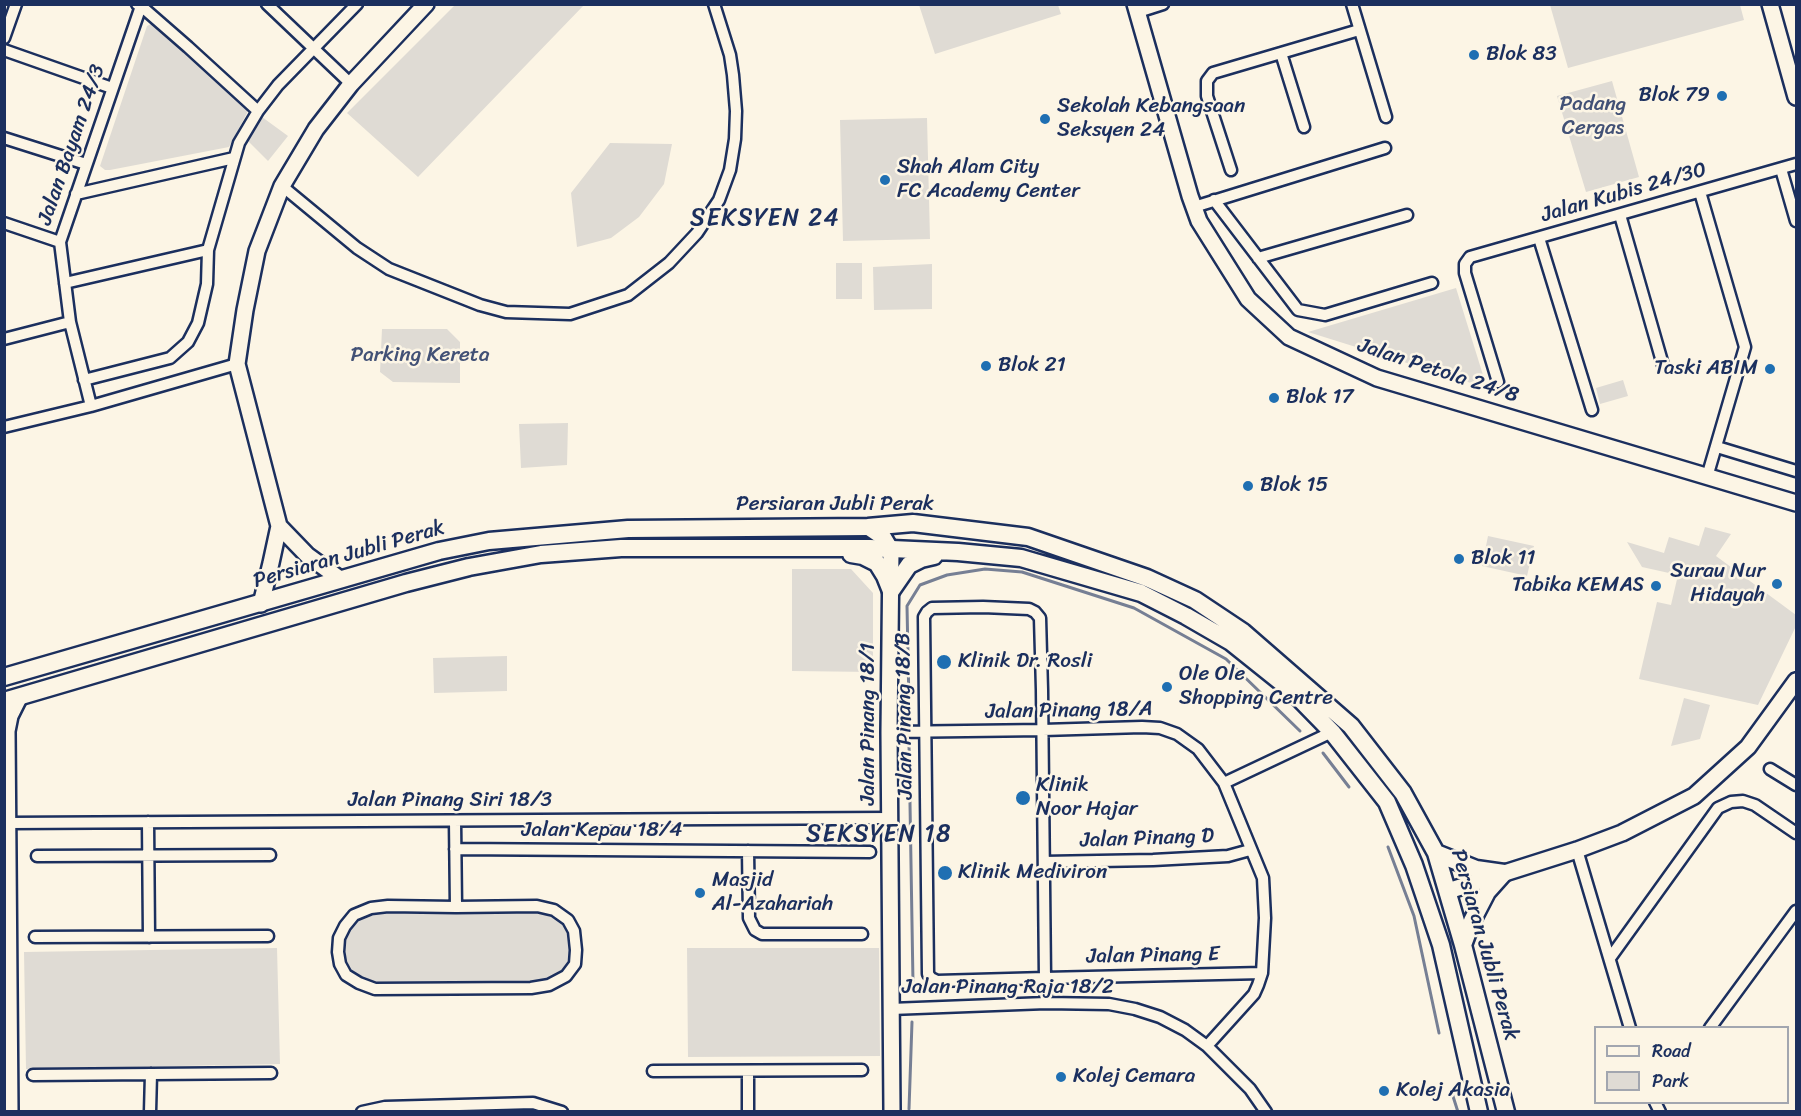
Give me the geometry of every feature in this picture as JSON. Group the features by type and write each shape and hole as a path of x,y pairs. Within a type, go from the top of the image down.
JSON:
{"main road":[{"name":"Persiaran Jubli Perak","path":"4,677 439,551 489,541 628,530 868,526 913,523 1028,537 1147,578 1195,600 1243,632 1351,726 1403,793 1436,853 1463,945 1506,1112"},
{"name":"Persiaran Jubli Perak","path":"12,699 406,583 469,567 541,554 621,548 825,548 958,552 1021,558 1141,593 1231,642 1291,690 1332,732 1387,802 1414,865 1441,945 1479,1112"},
{"path":"825,548 872,560 880,567 891,591"},
{"path":"891,591 909,565 929,556 958,552"},
{"path":"1436,853 1476,869 1504,873"},
{"path":"1463,945 1487,892 1504,873"},
{"path":"1441,945 1443,934 1440,909 1448,891"}],"street":[{"path":"4,38 16,4"},
{"path":"267,4 351,84"},
{"path":"84,380 170,358 188,342 198,323 207,284 208,249 239,143 258,111 278,85 357,4"},
{"path":"261,603 279,526 237,364 257,251 282,186 316,129 351,84 426,4"},
{"path":"282,186 357,248 389,269 480,305 506,312 570,314 628,295 669,263 697,233 719,200 730,170 735,139 734,84 730,55 714,4"},
{"path":"1136,8 1163,4"},
{"path":"1352,4 1386,117"},
{"path":"1770,4 1797,97"},
{"path":"139,5 258,111"},
{"name":"Jalan Bayam 24/3","path":"91,406 70,322 60,242 139,5"},
{"name":"Jalan Petola 24/8","path":"1136,8 1199,221 1248,298 1289,338 1377,378 1797,502"},
{"path":"1231,170 1207,96 1208,81 1213,73 1359,30"},
{"path":"4,50 112,88"},
{"path":"1281,53 1304,127"},
{"path":"4,138 86,164"},
{"path":"1194,207 1385,148"},
{"path":"76,194 234,158"},
{"name":"Jalan Kubis 24/30","path":"1498,382 1465,273 1465,264 1470,257 1797,164"},
{"path":"1781,169 1797,220"},
{"path":"1700,192 1745,347 1707,477"},
{"path":"1214,200 1298,310 1325,315 1432,283"},
{"path":"1620,214 1663,365"},
{"path":"1258,258 1407,215"},
{"path":"4,223 60,242"},
{"path":"1539,238 1592,410"},
{"path":"65,284 208,249"},
{"path":"4,339 70,322"},
{"path":"4,427 91,406 237,364"},
{"path":"1717,447 1797,471"},
{"path":"279,526 307,555 340,579"},
{"path":"868,526 884,538 891,550"},
{"name":"Jalan Pinang 18/1","path":"891,550 889,732 892,1112"},
{"name":"Jalan Pinang 18/B","path":"1045,978 937,981 928,974 924,617 933,608 1029,609 1040,618 1046,1004"},
{"path":"1448,891 1577,850 1622,833 1694,796 1748,747 1797,681"},
{"path":"10,1112 9,823 6,729 12,699"},
{"name":"Jalan Pinang 18/A","path":"889,732 1142,727 1160,728 1177,734 1198,749 1224,783 1263,878 1265,933 1262,973 1254,994 1208,1047"},
{"path":"1224,783 1332,732"},
{"path":"1770,769 1797,785"},
{"path":"1610,958 1718,808 1731,802 1743,801 1755,805 1797,833"},
{"name":"Jalan Pinang Siri 18/3","path":"9,823 891,818"},
{"path":"455,821 456,907"},
{"path":"148,822 148,937"},
{"name":"Jalan Kepau 18/4","path":"455,849 870,852"},
{"name":"Jalan Pinang D","path":"1044,862 1228,856 1250,850"},
{"path":"1577,850 1629,1026"},
{"path":"748,851 749,918 755,930 762,934 862,934"},
{"path":"37,856 270,855"},
{"path":"388,906 456,907 537,906 554,910 568,920 574,932 575,964 566,976 549,985 531,988 375,989 346,975 340,964 339,938 354,915 371,908 388,906"},
{"path":"1711,1026 1797,911"},
{"path":"35,938 268,936"},
{"name":"Jalan Pinang E","path":"1045,978 1262,973"},
{"name":"Jalan Pinang Raja 18/2","path":"891,1009 1046,1004 1109,1004 1136,1009 1160,1017 1185,1030 1208,1047 1250,1089 1266,1112"},
{"path":"653,1071 862,1070"},
{"path":"748,1071 748,1112"},
{"path":"33,1075 271,1073"},
{"path":"150,1112 151,1074"},
{"path":"362,1112 385,1107 533,1103 562,1112"}],"green space":[{"path":"456,4 584,5 418,177 347,113"},
{"path":"919,5 1058,5 1061,14 935,54"},
{"path":"1550,5 1740,5 1744,20 1568,68"},
{"path":"153,23 160,25 247,106 247,113 229,147 105,170 100,166 147,26"},
{"name":"Padang Cergas","path":"1612,81 1639,177 1586,192 1557,96"},
{"path":"262,117 288,136 268,161 248,141"},
{"name":"Shah Alam City FC Academy Center","path":"927,118 930,239 843,241 840,120"},
{"path":"610,143 672,144 664,184 639,217 611,238 577,247 571,193"},
{"path":"836,263 862,263 862,299 836,299"},
{"path":"932,264 932,309 874,310 873,267"},
{"path":"1456,288 1487,388 1308,332"},
{"name":"Parking Kereta","path":"382,329 447,329 460,342 460,383 393,382 380,372"},
{"path":"1623,380 1628,396 1600,404 1596,388"},
{"path":"568,423 567,465 521,468 519,424"},
{"path":"1705,527 1731,534 1716,556 1796,615 1796,626 1758,705 1639,679 1657,602 1671,605 1678,575 1642,567 1627,542 1664,553 1669,537 1699,546"},
{"path":"1488,536 1534,546 1527,576 1482,566"},
{"path":"792,569 851,569 873,593 873,672 792,671"},
{"path":"507,656 507,691 434,693 433,658"},
{"path":"1684,698 1710,705 1700,739 1671,746"},
{"path":"540,912 561,922 569,936 570,962 563,972 549,981 377,985 353,972 346,960 345,937 356,919 371,913"},
{"path":"277,948 280,1064 26,1069 24,952"},
{"path":"687,948 879,948 880,1056 688,1057"}],"waterway":[{"path":"909,705 907,606 920,585 947,575 985,569 1022,572 1134,608 1226,659 1300,731"},
{"path":"909,744 913,983"},
{"path":"1323,753 1349,787"},
{"path":"1388,847 1414,916 1439,1033"},
{"path":"909,1109 912,1022"},
{"path":"1451,1090 1458,1112"}],"place":[{"name":"Blok 83","path":"1474,55"},
{"name":"Blok 79","path":"1722,96"},
{"name":"Sekolah Kebangsaan Seksyen 24","path":"1045,119"},
{"name":"Shah Alam City FC Academy Center","path":"885,180"},
{"name":"Blok 21","path":"986,366"},
{"name":"Taski ABIM","path":"1770,369"},
{"name":"Blok 17","path":"1274,398"},
{"name":"Blok 15","path":"1248,486"},
{"name":"Blok 11","path":"1459,559"},
{"name":"Surau Nur Hidayah","path":"1777,584"},
{"name":"Tabika KEMAS","path":"1656,586"},
{"name":"Klinik Dr. Rosli","path":"944,662"},
{"name":"Ole Ole Shopping Centre","path":"1167,687"},
{"name":"Klinik Noor Hajar","path":"1023,798"},
{"name":"Klinik Mediviron","path":"945,873"},
{"name":"Masjid Al-Azahariah","path":"700,893"},
{"name":"Kolej Cemara","path":"1061,1077"},
{"name":"Kolej Akasia","path":"1384,1091"}],"district":[{"name":"SEKSYEN 24","path":"765,219"},
{"name":"SEKSYEN 18","path":"879,835"}]}
